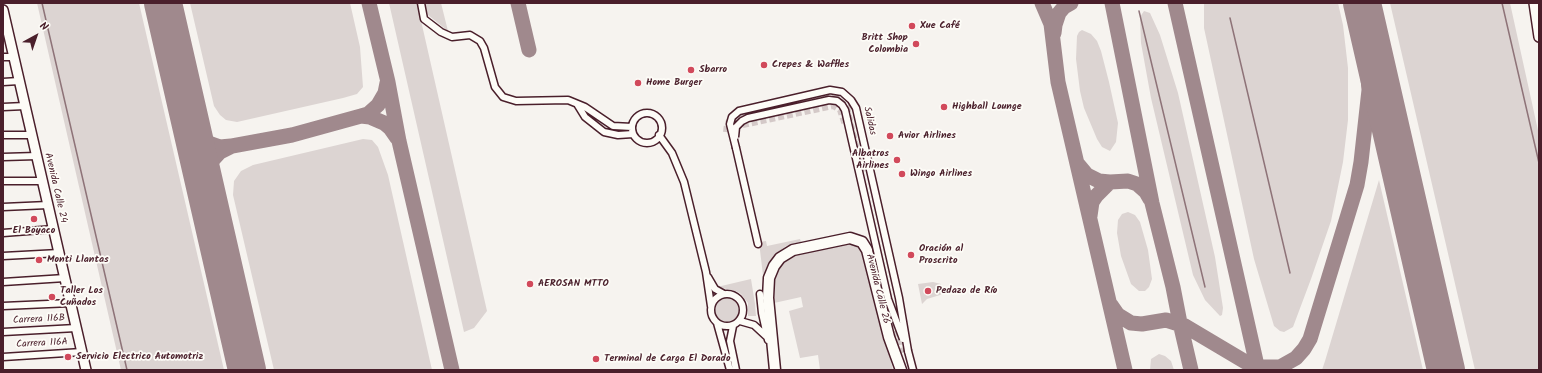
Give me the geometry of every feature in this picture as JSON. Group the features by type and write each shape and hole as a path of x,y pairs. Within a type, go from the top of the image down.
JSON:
{"main road":[{"path":"1534,3 1539,37"},
{"name":"Avenida Calle 24","path":"3,10 5,32 14,57 86,370"},
{"name":"Avenida Calle 26","path":"775,370 768,288 769,278 774,266 780,258 793,250 850,238 862,242 867,250 889,337 901,370"}],"street":[{"path":"421,3 424,19 441,32 452,37 470,35 480,41 484,48 495,87 503,98 516,101 568,100 585,107 613,126 632,127"},
{"path":"3,57 14,57"},
{"path":"3,82 19,81"},
{"name":"Salidas","path":"758,244 730,124 732,117 739,111 830,90 842,92 851,100 856,108 900,304 908,351 913,370"},
{"name":"Salidas","path":"736,148 735,129 744,119 828,100 837,101 842,105 845,110 888,299 908,351"},
{"path":"577,104 585,117 604,132 618,135 633,134"},
{"path":"3,107 25,106"},
{"path":"646,113 653,114 659,118 662,125 660,135 654,140 648,142 638,139 633,134 632,127 634,120 639,115 646,113"},
{"path":"3,135 32,134"},
{"path":"660,135 672,153 682,176 706,272 712,315 717,322 730,370"},
{"path":"3,157 37,156"},
{"path":"3,181 42,181"},
{"path":"3,207 48,205"},
{"path":"3,233 54,230"},
{"path":"3,256 59,253"},
{"path":"706,272 712,286 724,294 734,295 741,302 744,312 740,321 732,326 727,327 717,322"},
{"path":"3,282 65,278"},
{"path":"711,306 716,298 724,294"},
{"path":"760,294 773,360"},
{"path":"3,306 70,303"},
{"path":"740,321 754,325 768,338"},
{"path":"732,326 730,341 736,370"},
{"name":"Carrera 116B","path":"3,332 76,328"},
{"name":"Carrera 116A","path":"3,356 82,352"}],"shaded area":[{"path":"37,3 139,3 224,370 121,370"},
{"path":"190,3 350,3 360,47 363,87 357,94 343,98 237,122 226,120 220,115 214,106"},
{"path":"389,3 417,3 487,311 474,328 464,332"},
{"path":"424,3 441,3 448,31 428,15"},
{"path":"1204,3 1338,3 1343,25 1348,68 1348,120 1343,162 1331,221 1311,279 1293,327 1284,332 1280,331 1274,326 1254,259 1204,28"},
{"path":"1390,3 1510,3 1539,135 1539,370 1475,370"},
{"path":"1144,11 1150,13 1160,35 1178,93 1215,257 1223,308 1222,315 1220,316 1205,300 1193,275 1151,98 1141,43 1140,17"},
{"path":"1082,30 1091,34 1097,41 1109,82 1118,123 1116,142 1110,151 1102,147 1097,139 1084,108 1080,91 1076,59 1077,36"},
{"path":"363,139 372,140 378,147 388,175 432,370 274,370 233,195 234,181 241,171 253,165"},
{"path":"1379,180 1423,370 1322,370 1325,361"},
{"path":"1128,212 1135,215 1140,222 1148,250 1152,279 1149,287 1145,291 1139,291 1131,284 1121,256 1117,233 1118,220 1122,214"},
{"path":"800,239 801,242 786,246 773,256 767,267 765,292 759,242 766,241 767,246"},
{"path":"849,243 863,249 893,370 820,370 818,355 800,358 789,311 803,307 801,297 774,303 775,277 782,263 793,255"},
{"path":"751,279 756,316 748,316 748,303 741,294 736,291 717,287"},
{"path":"933,282 941,284 943,293 927,299 922,304 918,284"},
{"path":"727,297 736,301 740,310 736,319 727,323 718,319 714,310 718,301"},
{"path":"1159,354 1165,356 1171,361 1174,370 1150,370 1151,359"}],"waterway":[{"path":"42,3 127,370"},
{"path":"1502,3 1539,163"},
{"path":"1139,11 1205,287"},
{"path":"1230,18 1290,273"}],"taxiway":[{"path":"369,3 452,370"},
{"path":"518,3 529,50"},
{"path":"1042,3 1051,24 1058,82 1125,370"},
{"path":"1054,33 1059,13 1064,7 1071,3"},
{"path":"1112,3 1152,203 1173,287 1191,370"},
{"path":"1175,3 1258,370"},
{"path":"1257,367 1280,367 1296,358 1310,339 1357,185 1369,90 1362,3"},
{"path":"361,116 368,114 378,105 385,93 387,83"},
{"path":"205,186 205,171 209,164 220,152 232,146 292,135 361,116 370,117 384,123 390,128 397,138"},
{"path":"190,125 195,134 206,142 220,147 231,146"},
{"path":"1077,163 1087,175 1099,181 1128,181 1137,184 1146,192 1150,199"},
{"path":"1090,216 1092,202 1110,182"},
{"path":"1111,305 1118,315 1131,323 1142,324 1166,320 1185,326 1259,370"}],"runway":[{"path":"163,3 247,370"},
{"path":"1362,3 1446,370"}],"tunnel":[{"path":"823,98 837,98 847,107 862,172"},
{"path":"734,127 833,106 840,110 845,125"},
{"path":"731,122 736,118 751,115"},
{"path":"726,132 727,124 732,117"},
{"path":"878,270 886,304 898,342"},
{"path":"898,308 901,343"},
{"path":"899,339 901,353"}],"place":[{"name":"Xue Café","path":"912,26"},
{"name":"Britt Shop Colombia","path":"916,44"},
{"name":"Crepes & Waffles","path":"764,65"},
{"name":"Sbarro","path":"691,70"},
{"name":"Home Burger","path":"638,83"},
{"name":"Highball Lounge","path":"944,107"},
{"name":"Avior Airlines","path":"890,136"},
{"name":"Albatros Airlines","path":"897,160"},
{"name":"Wingo Airlines","path":"902,174"},
{"name":"El Boyaco","path":"34,219"},
{"name":"Oración al Proscrito","path":"911,255"},
{"name":"Monti Llantas","path":"39,260"},
{"name":"AEROSAN MTTO","path":"530,284"},
{"name":"Pedazo de Río","path":"928,291"},
{"name":"Taller Los Cuñados","path":"52,297"},
{"name":"Servicio Electrico Automotriz","path":"68,357"},
{"name":"Terminal de Carga El Dorado","path":"596,359"}]}
